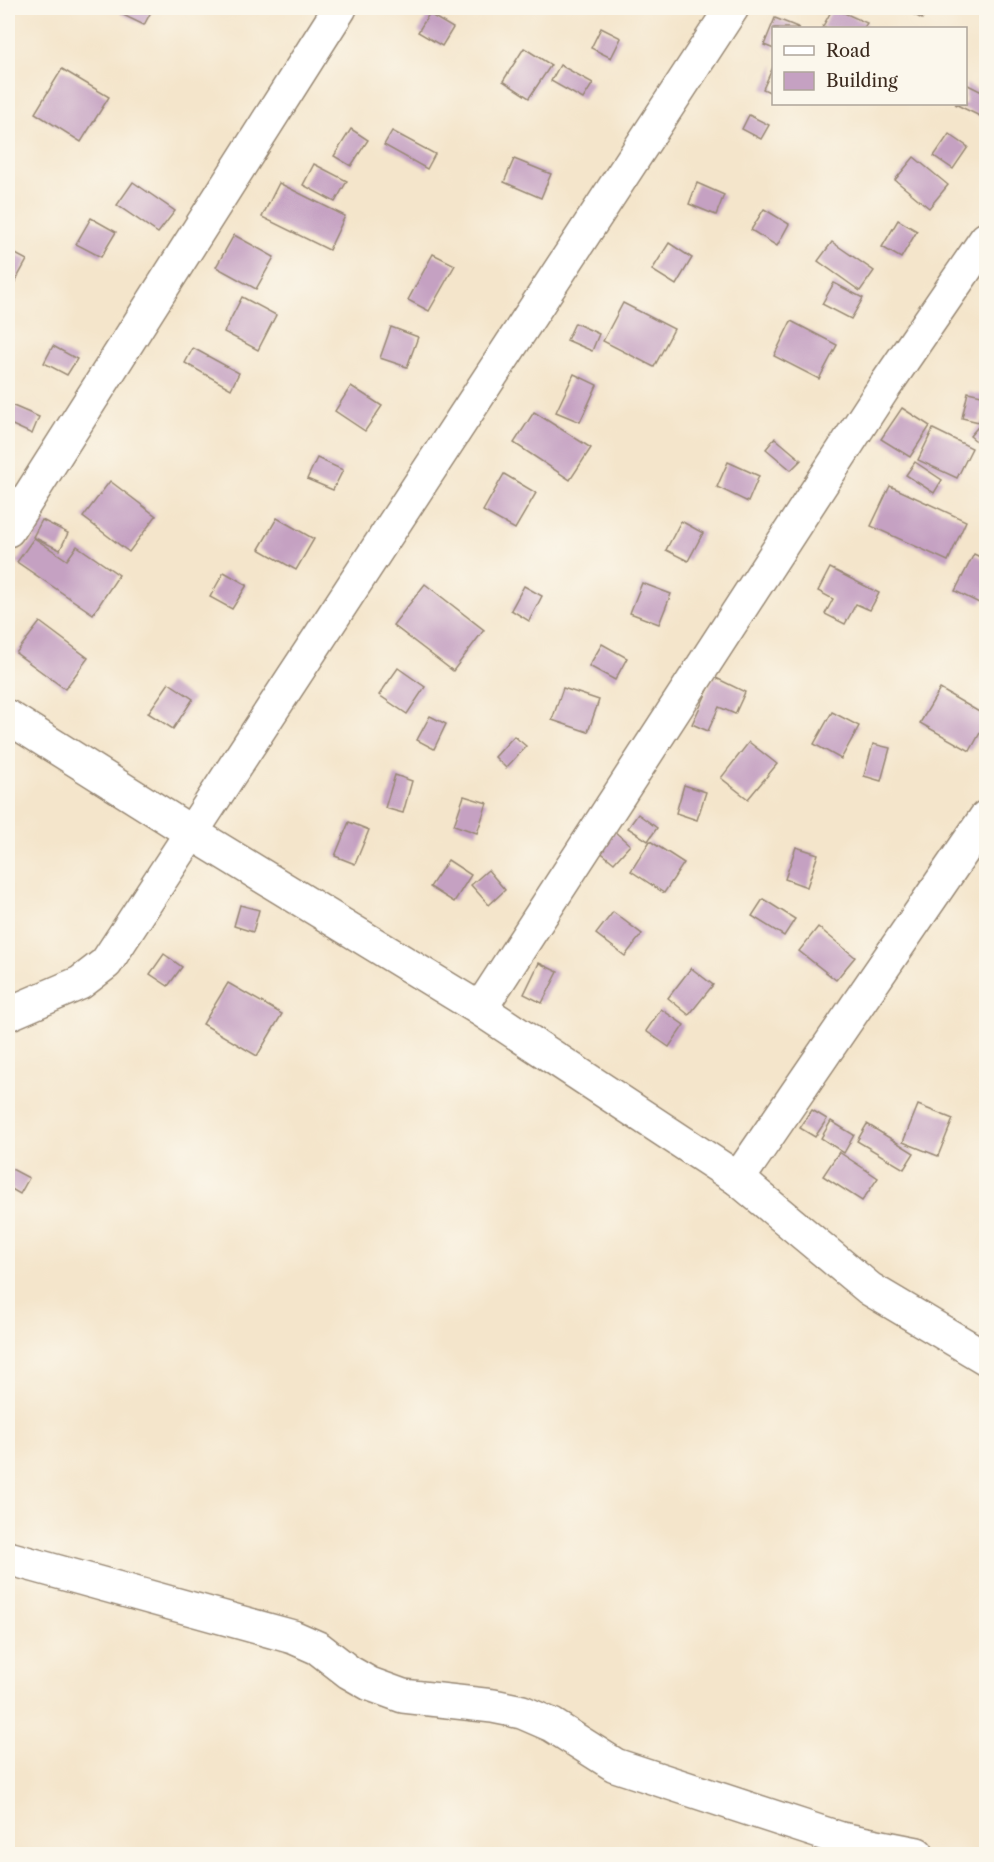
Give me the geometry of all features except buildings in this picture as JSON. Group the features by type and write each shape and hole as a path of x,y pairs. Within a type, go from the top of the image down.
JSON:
{"street":[{"path":"8,530 340,8"},
{"path":"8,1014 80,983 106,963 732,8"},
{"path":"480,1009 883,389 987,239"},
{"path":"8,717 192,833 480,1009 738,1179 870,1289 986,1358"},
{"path":"738,1179 987,817"},
{"path":"8,1558 293,1637 318,1648 369,1684 404,1696 493,1706 522,1712 552,1725 615,1765 841,1839 917,1854"}]}
